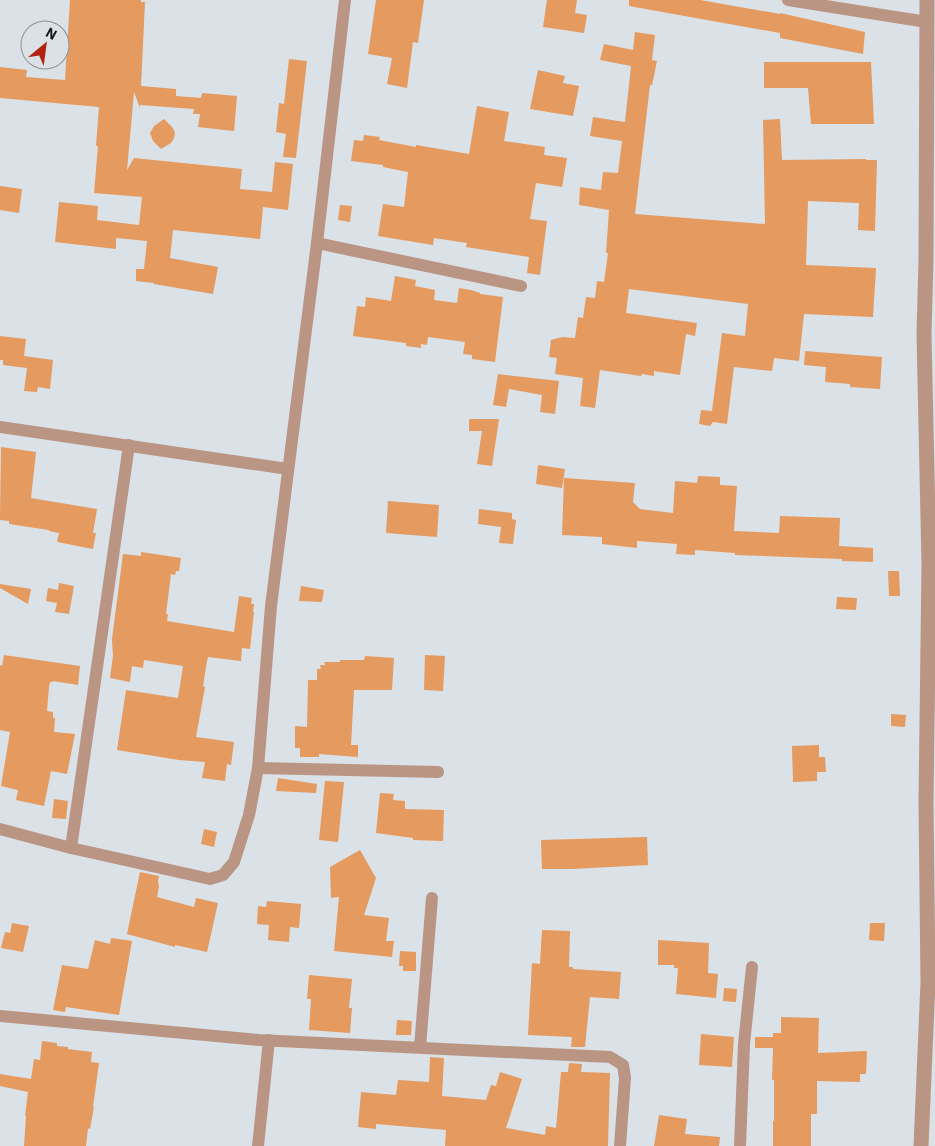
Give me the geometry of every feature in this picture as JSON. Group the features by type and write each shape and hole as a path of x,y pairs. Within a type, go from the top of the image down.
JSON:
{"street":[{"path":"0,829 71,848 210,879 223,875 234,862 249,815 258,768 271,606 317,243 345,0"},
{"path":"788,0 927,22"},
{"path":"921,1146 932,983 926,804 932,566 924,334 930,261 928,0"},
{"path":"317,243 521,286"},
{"path":"0,427 288,468"},
{"path":"71,848 128,445"},
{"path":"258,768 438,772"},
{"path":"420,1047 432,898"},
{"path":"740,1146 744,1044 752,967"},
{"path":"0,1016 269,1040 610,1057 623,1065 625,1078 620,1146"},
{"path":"258,1146 269,1040"}],"building":[{"path":"70,0 141,0 141,2 145,2 141,86 176,89 176,96 201,98 202,93 237,96 234,131 198,127 200,114 193,114 194,109 140,105 140,108 134,92 127,170 134,158 242,169 240,189 272,192 275,162 293,164 288,210 263,207 260,239 173,230 170,258 218,267 213,294 136,281 136,269 144,269 147,241 116,238 116,249 55,242 59,202 98,206 97,220 139,225 142,197 94,193 99,107 0,98 0,67 27,70 26,77 65,80 66,70 70,70"},
{"path":"376,0 424,0 418,43 413,42 407,88 387,84 392,58 368,54"},
{"path":"547,0 577,0 575,13 587,15 584,33 543,27"},
{"path":"629,0 700,0 780,13 865,32 863,54 780,38 780,33 629,6"},
{"path":"635,32 655,35 652,60 657,61 652,85 650,85 635,214 765,224 763,120 780,119 782,160 877,160 875,231 858,230 859,203 808,201 806,265 876,268 873,317 804,314 799,361 774,358 772,371 734,367 727,424 713,422 710,426 699,424 701,410 712,411 722,333 745,336 748,304 629,289 626,313 697,323 695,336 686,334 680,375 654,371 654,376 642,374 641,376 600,370 595,408 580,406 583,378 555,374 557,358 549,357 551,340 562,337 575,338 578,317 583,318 586,297 595,298 597,281 604,282 608,253 606,253 609,210 579,205 580,187 601,190 603,172 618,173 622,141 590,136 593,117 625,122 631,66 600,60 604,44 633,50"},
{"path":"289,59 307,61 296,158 283,157 286,134 276,132 279,103 284,104"},
{"path":"764,62 871,62 874,124 811,124 808,88 764,88"},
{"path":"538,70 565,76 563,83 579,86 573,116 530,109"},
{"path":"477,106 509,112 504,141 545,147 544,155 567,158 562,187 536,183 530,219 547,221 540,275 527,273 529,257 466,247 467,243 434,238 433,245 378,236 383,204 404,207 408,172 383,167 383,165 351,161 354,140 363,141 364,135 380,137 379,140 416,147 416,145 469,154"},
{"path":"164,119 173,128 175,133 171,143 161,149 153,141 150,133 154,126"},
{"path":"0,186 22,189 19,213 0,210"},
{"path":"340,205 352,206 350,222 338,220"},
{"path":"395,276 416,280 415,286 435,290 434,300 457,303 459,288 480,294 503,297 495,362 472,359 472,355 463,354 465,342 428,337 427,345 421,344 421,348 406,346 406,343 353,336 357,306 365,307 366,297 391,301"},
{"path":"0,336 26,339 24,356 53,360 50,389 38,387 37,392 24,391 27,368 3,365 3,360 0,360"},
{"path":"805,351 882,357 880,389 850,387 850,384 825,382 826,367 804,365"},
{"path":"498,374 559,381 555,414 540,412 542,395 509,389 506,407 493,405"},
{"path":"469,419 499,419 492,466 477,464 482,431 469,431"},
{"path":"1,447 36,452 31,498 97,509 93,533 96,533 93,549 57,542 59,533 9,524 9,521 0,520"},
{"path":"538,465 565,469 562,488 536,484"},
{"path":"698,476 720,477 720,485 737,486 734,531 779,533 780,516 840,518 839,546 873,548 873,562 735,555 735,553 695,550 695,555 676,554 677,544 637,541 637,548 602,544 602,537 562,535 564,478 635,483 633,502 640,509 673,513 675,481 697,483"},
{"path":"388,501 439,505 437,537 386,533"},
{"path":"479,509 512,513 512,519 516,520 513,544 499,543 501,527 478,524"},
{"path":"141,552 181,558 179,571 176,571 175,575 171,574 166,614 168,614 167,621 234,632 239,596 252,598 251,604 254,604 254,612 250,649 242,648 241,661 208,657 203,686 205,687 196,737 234,742 231,765 227,764 225,781 202,778 205,762 179,760 117,750 126,690 178,698 183,666 144,660 143,668 132,666 130,682 110,678 113,656 112,639 123,554 141,556"},
{"path":"888,571 899,571 900,596 889,596"},
{"path":"59,583 74,586 69,614 55,612 57,603 46,601 48,588 58,590"},
{"path":"0,584 31,589 28,604 0,588"},
{"path":"301,586 324,590 322,602 299,601"},
{"path":"837,597 857,598 856,610 836,609"},
{"path":"4,655 80,666 78,685 50,682 47,711 53,712 53,718 55,718 54,732 75,734 67,774 51,771 44,806 16,800 18,790 1,786 10,732 0,730 0,665 2,666"},
{"path":"425,655 445,656 443,691 424,690"},
{"path":"365,656 394,658 392,690 354,690 351,745 358,745 358,757 319,754 319,757 300,757 300,748 295,748 295,726 307,727 308,680 317,680 317,669 321,669 320,665 325,665 324,662 364,660"},
{"path":"891,714 906,715 905,727 891,726"},
{"path":"819,745 819,757 825,757 826,772 817,772 817,781 793,782 792,746"},
{"path":"278,778 317,784 316,793 276,791"},
{"path":"325,781 344,782 338,842 319,840"},
{"path":"380,793 394,794 393,800 405,801 405,809 444,810 443,841 413,840 413,838 376,833"},
{"path":"54,799 68,801 66,819 52,818"},
{"path":"204,829 217,832 214,847 201,844"},
{"path":"647,837 648,865 542,869 541,840"},
{"path":"360,850 376,878 364,915 389,918 386,941 394,941 392,957 334,951 339,897 331,898 330,867"},
{"path":"140,872 159,876 157,897 194,907 196,898 218,903 207,952 175,945 175,947 127,934"},
{"path":"267,901 301,904 299,928 290,927 289,942 268,940 269,925 257,924 258,906 266,907"},
{"path":"12,923 29,926 23,952 1,948 5,932 10,933"},
{"path":"870,923 885,923 884,941 869,940"},
{"path":"542,930 570,931 569,967 573,967 573,969 621,972 619,999 590,997 585,1047 571,1047 572,1037 528,1035 532,963 540,964"},
{"path":"111,938 132,941 119,1015 66,1007 65,1012 53,1010 62,965 88,969 95,940 110,944"},
{"path":"658,940 709,943 708,973 718,974 716,998 676,994 678,968 674,968 674,965 658,965"},
{"path":"400,951 416,952 416,971 403,971 403,966 399,966"},
{"path":"309,975 352,979 349,1008 352,1008 350,1033 309,1030 311,999 307,999"},
{"path":"724,988 737,989 736,1002 723,1001"},
{"path":"781,1017 819,1018 818,1053 867,1051 866,1074 860,1074 860,1082 817,1081 817,1114 811,1114 811,1146 773,1146 773,1048 755,1048 755,1037 773,1037 773,1033 781,1033"},
{"path":"397,1020 412,1021 411,1035 396,1035"},
{"path":"701,1034 734,1037 732,1067 699,1065"},
{"path":"42,1041 57,1043 57,1046 68,1047 68,1049 92,1052 91,1062 99,1063 94,1107 90,1129 88,1128 86,1146 24,1146 28,1092 0,1086 0,1074 31,1079 34,1059 40,1060"},
{"path":"430,1057 444,1058 442,1096 486,1100 491,1085 496,1086 500,1072 522,1079 506,1128 545,1135 546,1126 556,1128 561,1072 568,1072 569,1063 582,1064 581,1072 610,1073 608,1146 445,1146 446,1130 376,1124 376,1129 358,1127 361,1092 396,1095 398,1080 429,1082"},
{"path":"659,1115 687,1119 685,1134 720,1137 719,1146 654,1146"}]}
